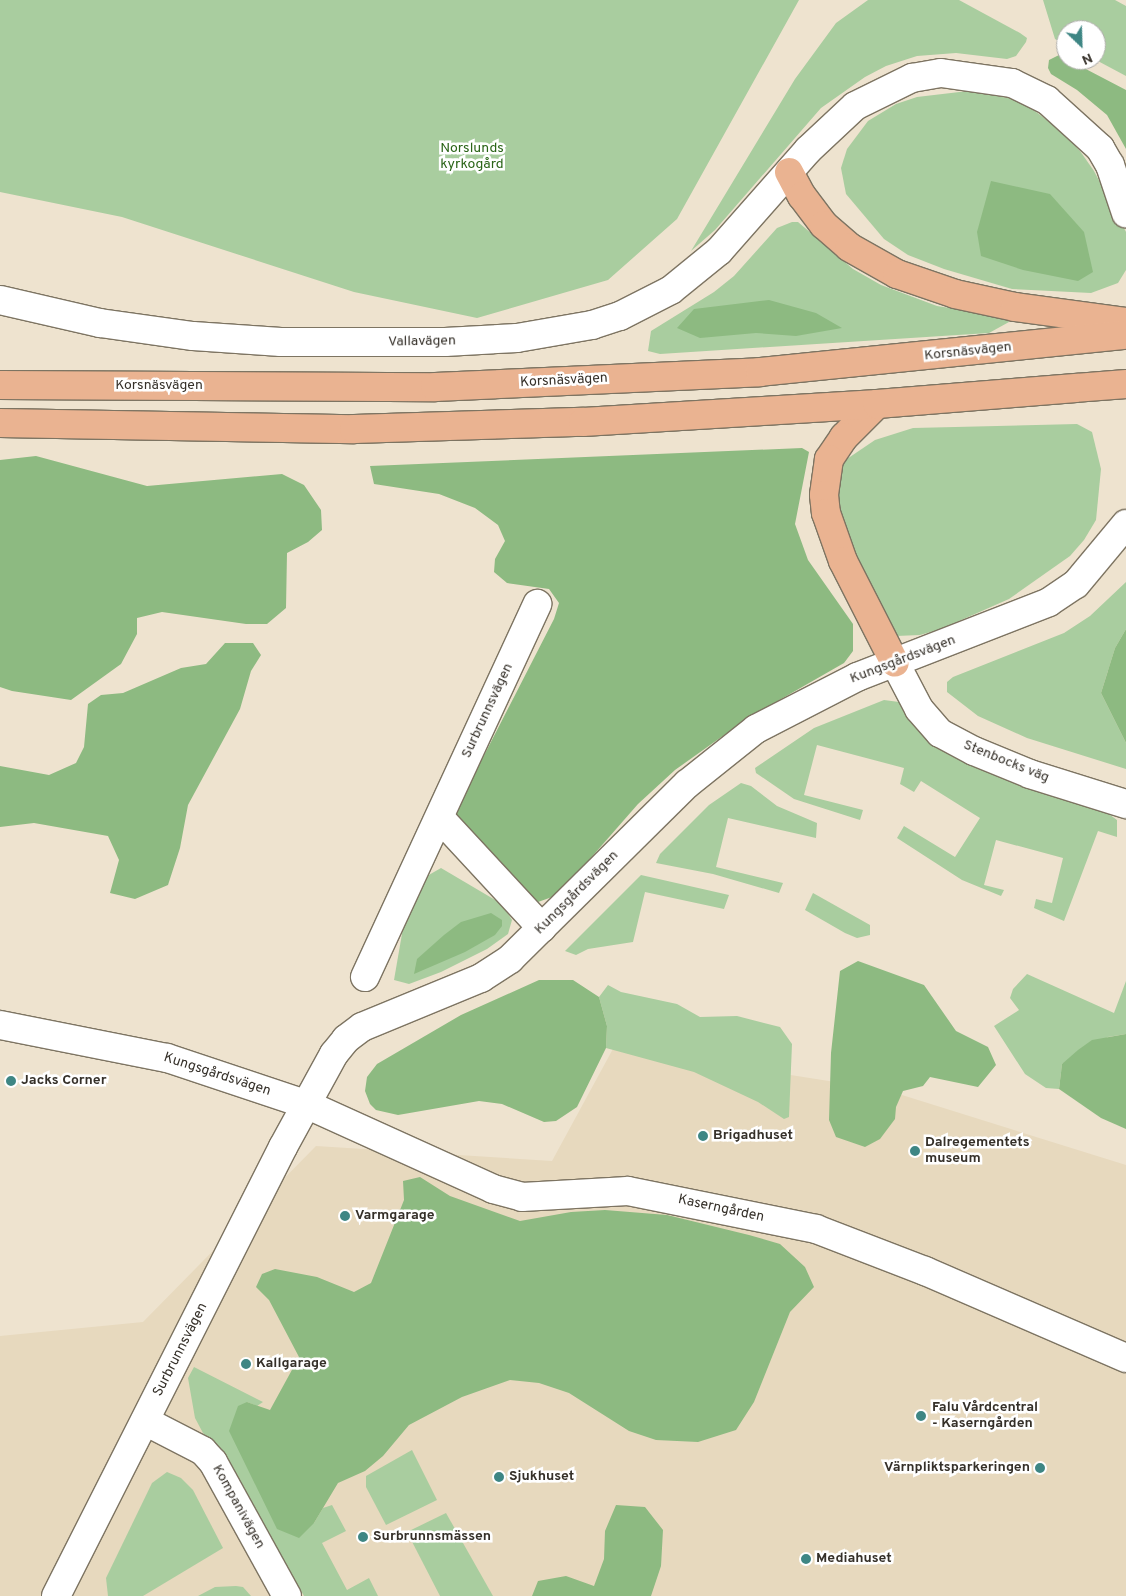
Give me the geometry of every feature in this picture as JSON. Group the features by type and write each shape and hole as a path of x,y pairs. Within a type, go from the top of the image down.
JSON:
{"main road":[{"path":"789,172 802,196 824,225 849,247 897,274 955,294 1015,307 1126,322"},
{"name":"Korsnäsvägen","path":"0,385 435,387 760,372 1126,335"},
{"path":"0,423 354,428 583,422 877,404 1126,384"},
{"path":"877,404 844,437 829,459 824,495 829,521 843,561 895,662"}],"street":[{"path":"789,172 835,122 855,106 884,91 925,75 975,76 1012,83 1047,100 1084,131 1110,165 1126,213"},
{"name":"Vallavägen","path":"0,300 100,323 193,336 282,342 445,342 561,332 620,316 671,290 719,251 789,172"},
{"name":"Kungsgårdsvägen","path":"0,1025 168,1058 308,1105 334,1054 362,1027 481,978 510,959 687,784 756,729 799,704 895,662 1049,602 1076,584 1126,524"},
{"name":"Surbrunnsvägen","path":"365,977 538,604"},
{"name":"Stenbocks väg","path":"895,662 919,709 940,733 974,751 1030,774 1126,804"},
{"path":"440,818 542,928"},
{"name":"Surbrunnsvägen","path":"56,1596 284,1147 308,1105"},
{"name":"Kaserngården","path":"308,1105 493,1189 522,1197 628,1191 830,1233 1126,1358"},
{"name":"Kompanivägen","path":"145,1421 203,1451 213,1462 287,1596"}],"shaded area":[{"path":"614,1047 886,1090 1126,1165 1126,1596 0,1596 0,1336 143,1322 316,1146 552,1161"}],"green space":[{"name":"Norslunds kyrkogård","path":"0,0 799,0 677,219 608,280 477,318 354,292 122,217 0,192"},
{"path":"868,0 959,0 1020,33 1027,38 1026,42 1016,56 1007,59 956,53 917,56 886,66 865,77 821,108 715,230 691,251 795,79 836,23"},
{"path":"1043,0 1115,0 1126,6 1126,76 1106,65 1106,20 1056,20 1055,39"},
{"path":"1056,56 1056,70 1088,70 1126,90 1126,149 1107,115 1077,90 1051,74 1048,68 1049,60"},
{"path":"968,91 1020,100 1059,129 1080,151 1094,171 1126,232 1126,270 1118,283 1091,293 1012,289 944,269 908,255 884,239 846,194 841,168 847,149 868,121 896,104 917,97"},
{"path":"991,181 1050,194 1084,232 1093,272 1078,281 1023,270 981,256 977,232"},
{"path":"792,222 798,222 853,269 881,285 937,306 1006,317 1009,322 989,333 660,354 648,351 651,331 714,292 734,276 777,228"},
{"path":"769,300 816,313 842,328 796,336 756,333 700,338 677,328 694,309"},
{"path":"1077,424 1092,432 1101,469 1096,520 1084,540 1070,556 1009,599 941,629 920,635 896,636 881,620 838,511 837,489 841,463 875,440 913,428"},
{"path":"802,448 809,452 795,524 808,560 853,624 853,651 844,663 748,718 675,770 638,804 575,876 552,897 538,902 523,899 454,814 554,619 559,603 549,589 507,583 494,572 495,559 505,541 498,525 475,508 439,494 374,484 370,466"},
{"path":"36,456 147,486 282,474 304,485 321,510 322,530 308,542 287,553 286,608 267,624 246,624 162,612 137,618 137,634 121,664 71,700 12,691 0,687 0,460"},
{"path":"1126,582 1126,629 1115,648 1101,693 1126,743 1126,769 1027,738 978,716 947,692 947,682 953,677 1064,633 1090,616"},
{"path":"1126,629 1126,743 1101,693 1115,648"},
{"path":"225,643 253,643 261,655 251,671 240,709 188,805 180,848 168,885 135,899 110,893 119,860 108,836 34,823 0,827 0,766 49,775 76,763 84,747 88,704 101,695 123,693 181,668 206,664"},
{"path":"884,700 899,702 923,732 1025,785 1060,799 1102,809 1117,820 1117,837 1098,831 1064,921 1034,908 1036,899 1052,903 1063,858 996,840 984,885 1004,890 1001,896 962,880 897,838 904,826 955,857 980,818 921,781 914,792 900,784 904,768 817,745 804,795 863,810 860,820 794,799 756,773 755,768 814,728"},
{"path":"741,783 751,786 777,806 817,823 816,838 728,818 716,867 783,883 779,893 713,874 656,863 660,854 709,805"},
{"path":"441,868 502,904 512,920 508,934 487,949 441,972 409,984 394,980 403,928 416,890 427,876"},
{"path":"641,875 729,895 724,909 645,892 633,942 588,949 576,955 565,951"},
{"path":"813,893 870,925 870,935 857,938 805,910"},
{"path":"491,913 502,920 502,926 495,935 465,952 414,974 417,959 444,935 461,922"},
{"path":"858,961 924,985 956,1031 988,1047 996,1065 978,1087 930,1077 923,1086 903,1091 896,1107 895,1119 880,1139 865,1147 836,1137 829,1120 831,1053 840,971"},
{"path":"1027,974 1114,1013 1126,981 1126,1034 1108,1037 1062,1064 1059,1089 1046,1088 1025,1074 994,1026 1019,1010 1010,998 1013,989"},
{"path":"539,980 573,980 599,997 607,1026 606,1048 577,1107 556,1121 544,1122 502,1104 479,1101 398,1115 376,1110 370,1104 365,1091 367,1077 377,1064 461,1015"},
{"path":"608,985 621,992 677,1004 700,1017 737,1016 780,1027 792,1044 789,1117 784,1119 758,1102 694,1072 606,1048 607,1026 599,997"},
{"path":"1126,1034 1126,1129 1101,1118 1059,1089 1062,1064 1078,1050 1092,1040"},
{"path":"420,1177 450,1196 520,1221 571,1212 605,1210 667,1215 749,1235 780,1244 805,1267 814,1287 790,1312 754,1402 736,1430 698,1442 656,1440 629,1431 569,1393 539,1383 510,1380 462,1397 409,1425 383,1456 365,1471 338,1483 314,1523 299,1538 277,1529 229,1431 238,1406 247,1402 270,1410 299,1357 269,1300 256,1287 262,1274 275,1269 317,1277 354,1292 371,1283 404,1200 403,1181"},
{"path":"194,1367 263,1402 257,1406 247,1402 314,1523 323,1508 332,1505 346,1531 322,1543 347,1590 369,1578 378,1596 304,1596 226,1457 203,1433 195,1418 188,1378"},
{"path":"412,1450 437,1500 386,1525 366,1487 366,1476"},
{"path":"167,1472 181,1478 193,1490 223,1548 143,1596 108,1596 106,1578 152,1483"},
{"path":"616,1505 645,1507 663,1530 661,1566 651,1596 532,1596 538,1581 566,1576 594,1586 604,1559 605,1531"},
{"path":"446,1513 493,1596 440,1596 407,1532"},
{"path":"215,1587 243,1587 251,1596 198,1596"}],"place":[{"name":"Jacks Corner","path":"11,1081"},
{"name":"Brigadhuset","path":"703,1136"},
{"name":"Dalregementets museum","path":"915,1151"},
{"name":"Varmgarage","path":"345,1216"},
{"name":"Kallgarage","path":"246,1364"},
{"name":"Falu Vårdcentral - Kaserngården","path":"921,1416"},
{"name":"Värnpliktsparkeringen","path":"1040,1468"},
{"name":"Sjukhuset","path":"499,1477"},
{"name":"Surbrunnsmässen","path":"363,1537"},
{"name":"Mediahuset","path":"806,1559"}]}
